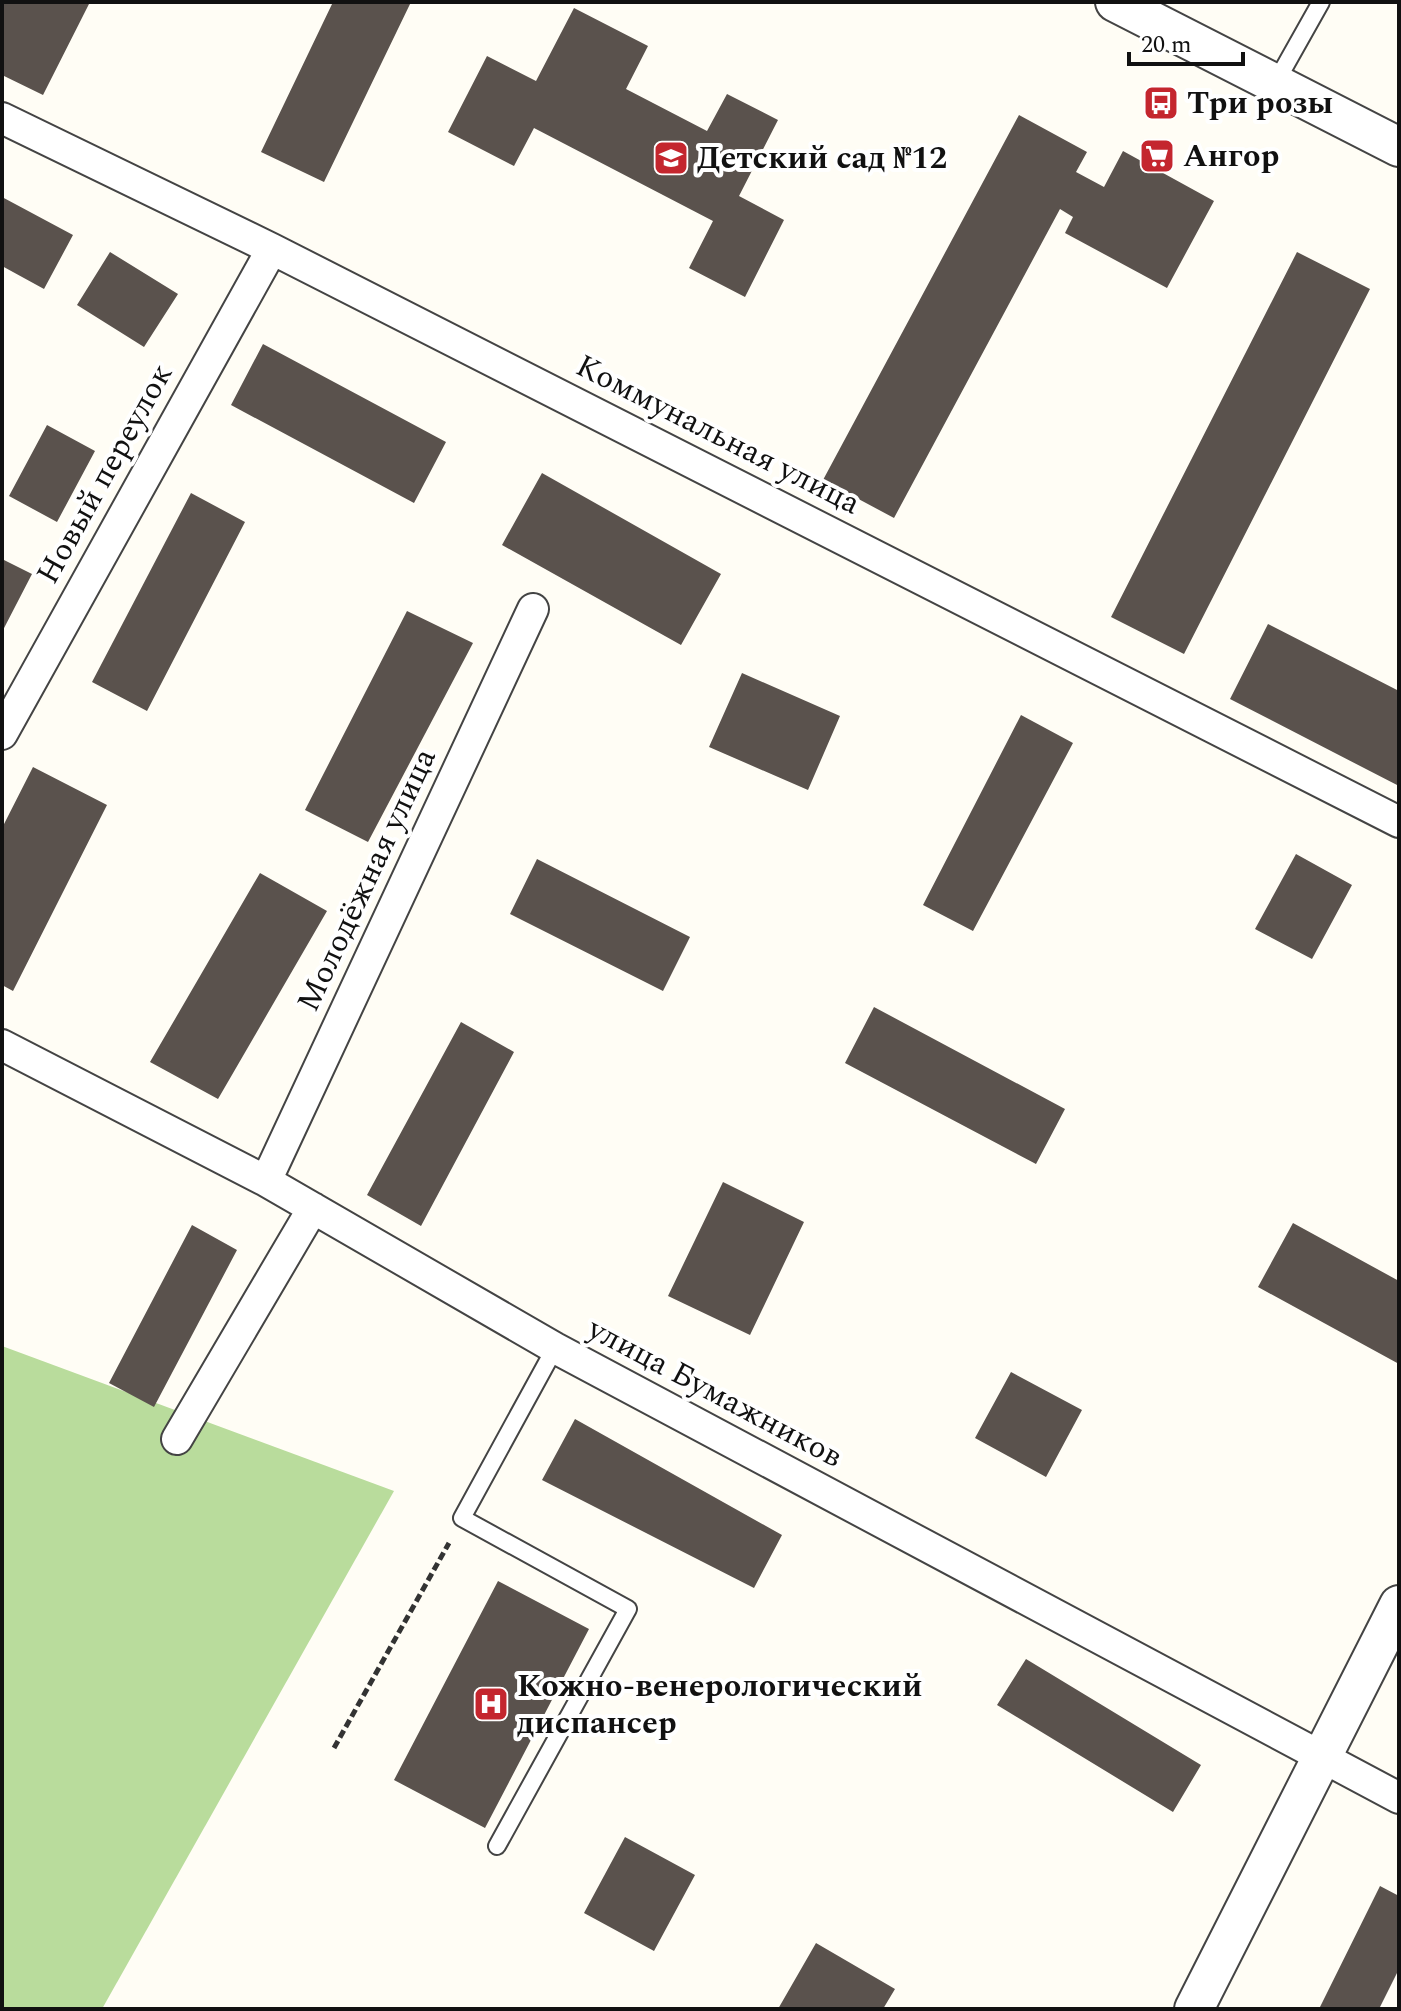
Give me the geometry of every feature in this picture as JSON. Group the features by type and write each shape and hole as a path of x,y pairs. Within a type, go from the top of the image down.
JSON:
{"street":[{"path":"1115,2 1399,147"},
{"name":"Коммунальная улица","path":"2,118 272,249 1399,822"},
{"name":"Новый переулок","path":"2,734 272,249"},
{"name":"Молодёжная улица","path":"266,1181 533,609"},
{"name":"улица Бумажников","path":"2,1045 266,1181 555,1348 1399,1798"},
{"path":"177,1439 313,1208"},
{"path":"1194,2009 1399,1605"}],"lane":[{"path":"1276,82 1321,2"},
{"path":"497,1846 628,1609 462,1518 555,1348"}],"path":[{"path":"334,1748 462,1518"}],"green space":[{"path":"2,1346 394,1491 102,2009 2,2009"}],"building":[{"path":"4,2 90,2 43,95 2,75"},
{"path":"333,2 411,2 324,182 261,152"},
{"path":"574,8 648,46 626,89 707,131 727,94 778,120 739,196 784,220 745,297 689,268 713,221 534,128 514,166 448,132 487,56 536,81"},
{"path":"1019,115 1087,152 1076,172 1104,187 1123,151 1214,201 1167,288 1065,233 1073,217 1060,209 894,518 823,480"},
{"path":"2,197 73,235 44,289 2,266"},
{"path":"110,252 178,294 144,347 77,305"},
{"path":"1297,252 1370,289 1184,654 1111,617"},
{"path":"263,344 446,442 414,503 231,405"},
{"path":"47,425 95,451 57,522 9,496"},
{"path":"542,473 721,574 681,645 502,545"},
{"path":"191,493 245,522 147,711 92,682"},
{"path":"2,559 32,574 2,632"},
{"path":"407,611 473,643 368,842 305,810"},
{"path":"1268,624 1399,691 1399,786 1230,699"},
{"path":"742,673 840,716 808,790 709,747"},
{"path":"1021,715 1073,743 973,931 923,905"},
{"path":"33,767 107,805 13,991 2,985 2,828"},
{"path":"1296,854 1352,885 1312,959 1255,929"},
{"path":"537,859 690,937 663,991 510,914"},
{"path":"260,873 327,911 218,1099 150,1062"},
{"path":"874,1007 1065,1109 1036,1164 845,1063"},
{"path":"461,1022 514,1052 421,1226 367,1195"},
{"path":"723,1182 804,1222 750,1335 668,1296"},
{"path":"1293,1223 1399,1281 1399,1364 1258,1287"},
{"path":"192,1225 237,1250 154,1407 109,1383"},
{"path":"1011,1372 1082,1410 1046,1477 975,1438"},
{"path":"575,1419 782,1535 754,1588 542,1480"},
{"name":"Кожно-венерологический диспансер","path":"498,1581 589,1629 485,1828 394,1780"},
{"path":"1026,1659 1201,1765 1173,1812 997,1705"},
{"path":"625,1837 695,1875 654,1951 584,1913"},
{"path":"1380,1886 1399,1896 1399,1969 1379,2009 1319,2009"},
{"path":"816,1943 895,1989 883,2009 778,2009"}],"place":[{"name":"Три розы","path":"1161,103"},
{"name":"Ангор","path":"1157,156"},
{"name":"Детский сад №12","path":"671,158"},
{"name":"Кожно-венерологический диспансер","path":"491,1704"}]}
